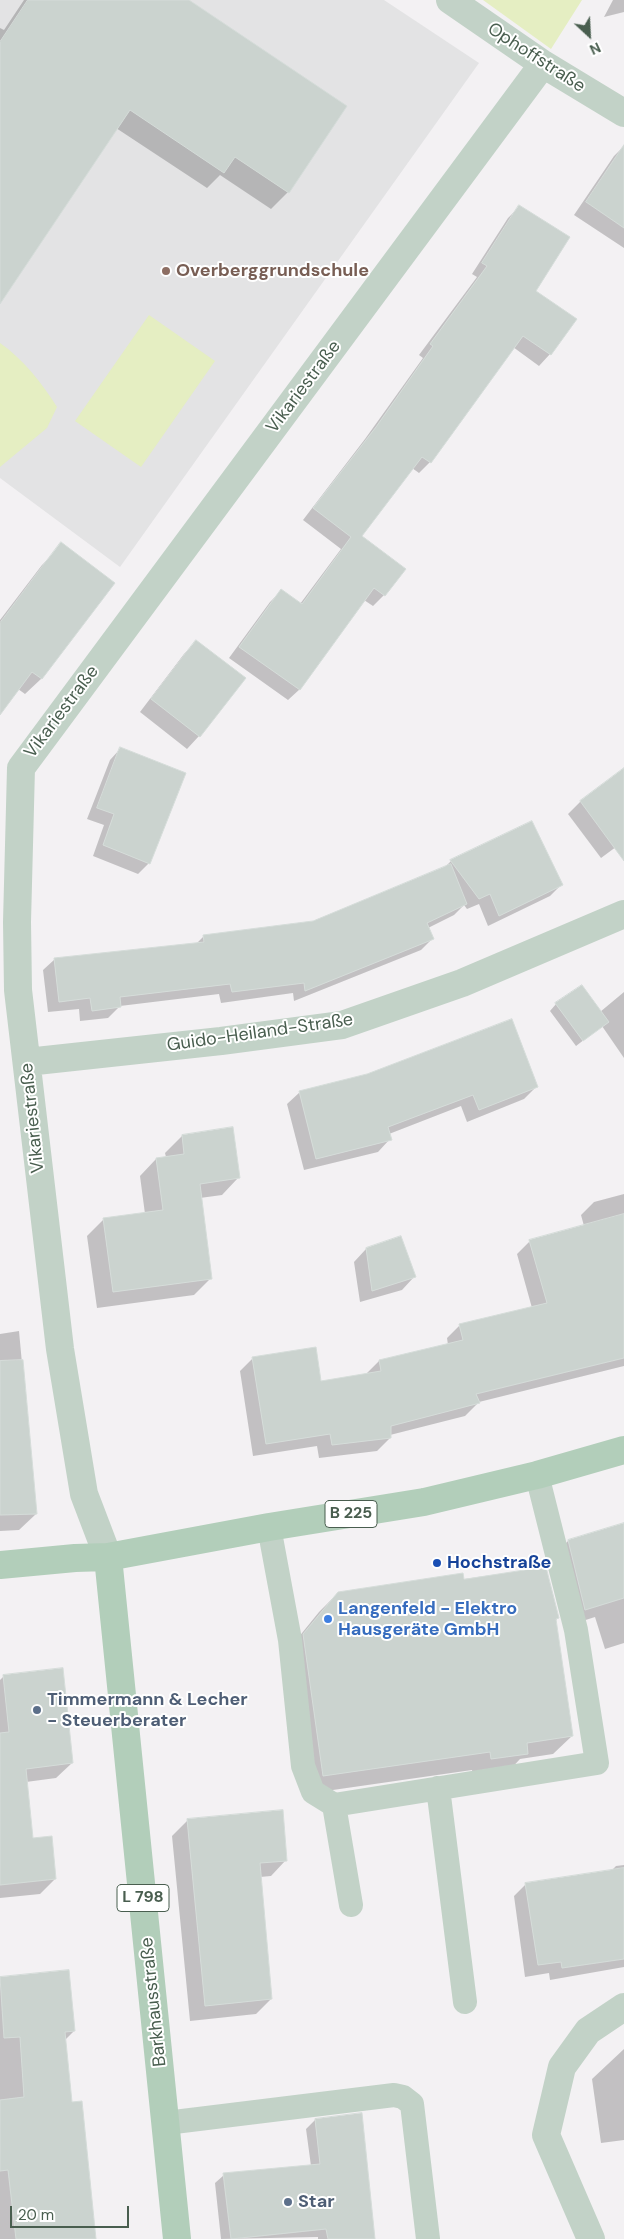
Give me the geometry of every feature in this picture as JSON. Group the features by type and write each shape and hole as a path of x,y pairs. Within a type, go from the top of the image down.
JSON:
{"main road":[{"name":"B 225","path":"0,1565 108,1557 269,1527 424,1502 537,1475 624,1450"},
{"name":"Barkhausstraße","path":"108,1557 177,2239"}],"street":[{"name":"Ophoffstraße","path":"450,0 544,64 624,113"},
{"name":"Vikariestraße","path":"108,1557 84,1494 60,1349 18,990 11,765 544,64"},
{"name":"Guido-Heiland-Straße","path":"27,1062 221,1041 342,1025 462,983 624,914"},
{"path":"591,2239 546,2135 562,2067 588,2031 624,2008"}],"lane":[{"path":"269,1527 290,1640 303,1766 313,1792 334,1805 597,1763 576,1630 537,1475"},
{"path":"438,1788 465,2002"},
{"path":"334,1805 351,1905"},
{"path":"166,2123 350,2099 394,2095 403,2098 412,2104 428,2239"}],"shaded area":[{"name":"Overberggrundschule","path":"0,0 384,0 479,63 120,567 0,478"}],"green space":[{"path":"483,0 582,0 551,49"},
{"path":"149,315 215,361 141,467 75,421"},
{"path":"0,343 32,372 57,407 47,428 0,467"}],"building":[{"path":"28,0 189,0 347,106 289,193 235,157 224,173 130,110 0,304 0,42"},
{"path":"624,145 624,228 586,202"},
{"path":"519,205 570,237 536,291 577,319 551,355 523,336 431,463 422,457 362,536 406,569 385,596 374,588 300,690 239,647 281,589 302,604 351,537 313,508 376,427 433,346 430,344 487,266 482,263"},
{"path":"61,542 115,583 42,679 32,672 0,715 0,623"},
{"path":"196,640 246,678 200,737 151,699"},
{"path":"120,747 186,773 150,864 103,845 114,814 97,808"},
{"path":"624,768 624,861 580,801"},
{"path":"532,821 563,885 499,916 490,894 479,899 450,860"},
{"path":"451,864 467,904 427,923 434,939 305,991 304,983 232,992 230,984 120,997 121,1007 92,1011 90,998 59,1002 54,958 204,942 203,935 313,921"},
{"path":"582,985 609,1022 583,1041 555,1003"},
{"path":"512,1019 538,1087 479,1110 473,1095 388,1127 392,1140 316,1159 299,1091 367,1074"},
{"path":"233,1127 240,1178 200,1184 212,1279 113,1292 103,1218 163,1210 156,1158 184,1154 182,1135"},
{"path":"624,1214 624,1358 476,1394 480,1403 391,1426 391,1438 332,1445 330,1434 266,1444 252,1357 316,1347 321,1381 381,1371 379,1360 463,1340 459,1324 547,1303 529,1240"},
{"path":"401,1236 416,1277 372,1291 366,1248"},
{"path":"23,1360 37,1514 0,1515 0,1361"},
{"path":"624,1523 624,1598 585,1610 568,1540"},
{"path":"546,1567 559,1618 556,1619 573,1736 527,1743 528,1754 491,1759 490,1752 323,1776 303,1634 338,1592 463,1573 464,1579"},
{"path":"63,1668 73,1763 26,1769 33,1838 52,1836 56,1879 0,1885 0,1733 9,1732 3,1675"},
{"path":"283,1810 287,1861 260,1863 272,1999 205,2006 187,1819"},
{"path":"624,1868 624,1959 562,1968 561,1962 538,1965 525,1883"},
{"path":"69,1970 75,2031 65,2032 72,2102 82,2101 96,2239 16,2239 8,2170 0,2171 0,2100 24,2097 20,2037 4,2038 0,1977"},
{"path":"362,2113 375,2239 328,2239 326,2229 231,2239 223,2173 320,2164 315,2119"}],"place":[{"name":"Overberggrundschule","path":"166,271"},
{"name":"Hochstraße","path":"437,1563"},
{"name":"Langenfeld - Elektro Hausgeräte GmbH","path":"328,1619"},
{"name":"Timmermann & Lecher - Steuerberater","path":"37,1710"},
{"name":"Star","path":"288,2202"}]}
